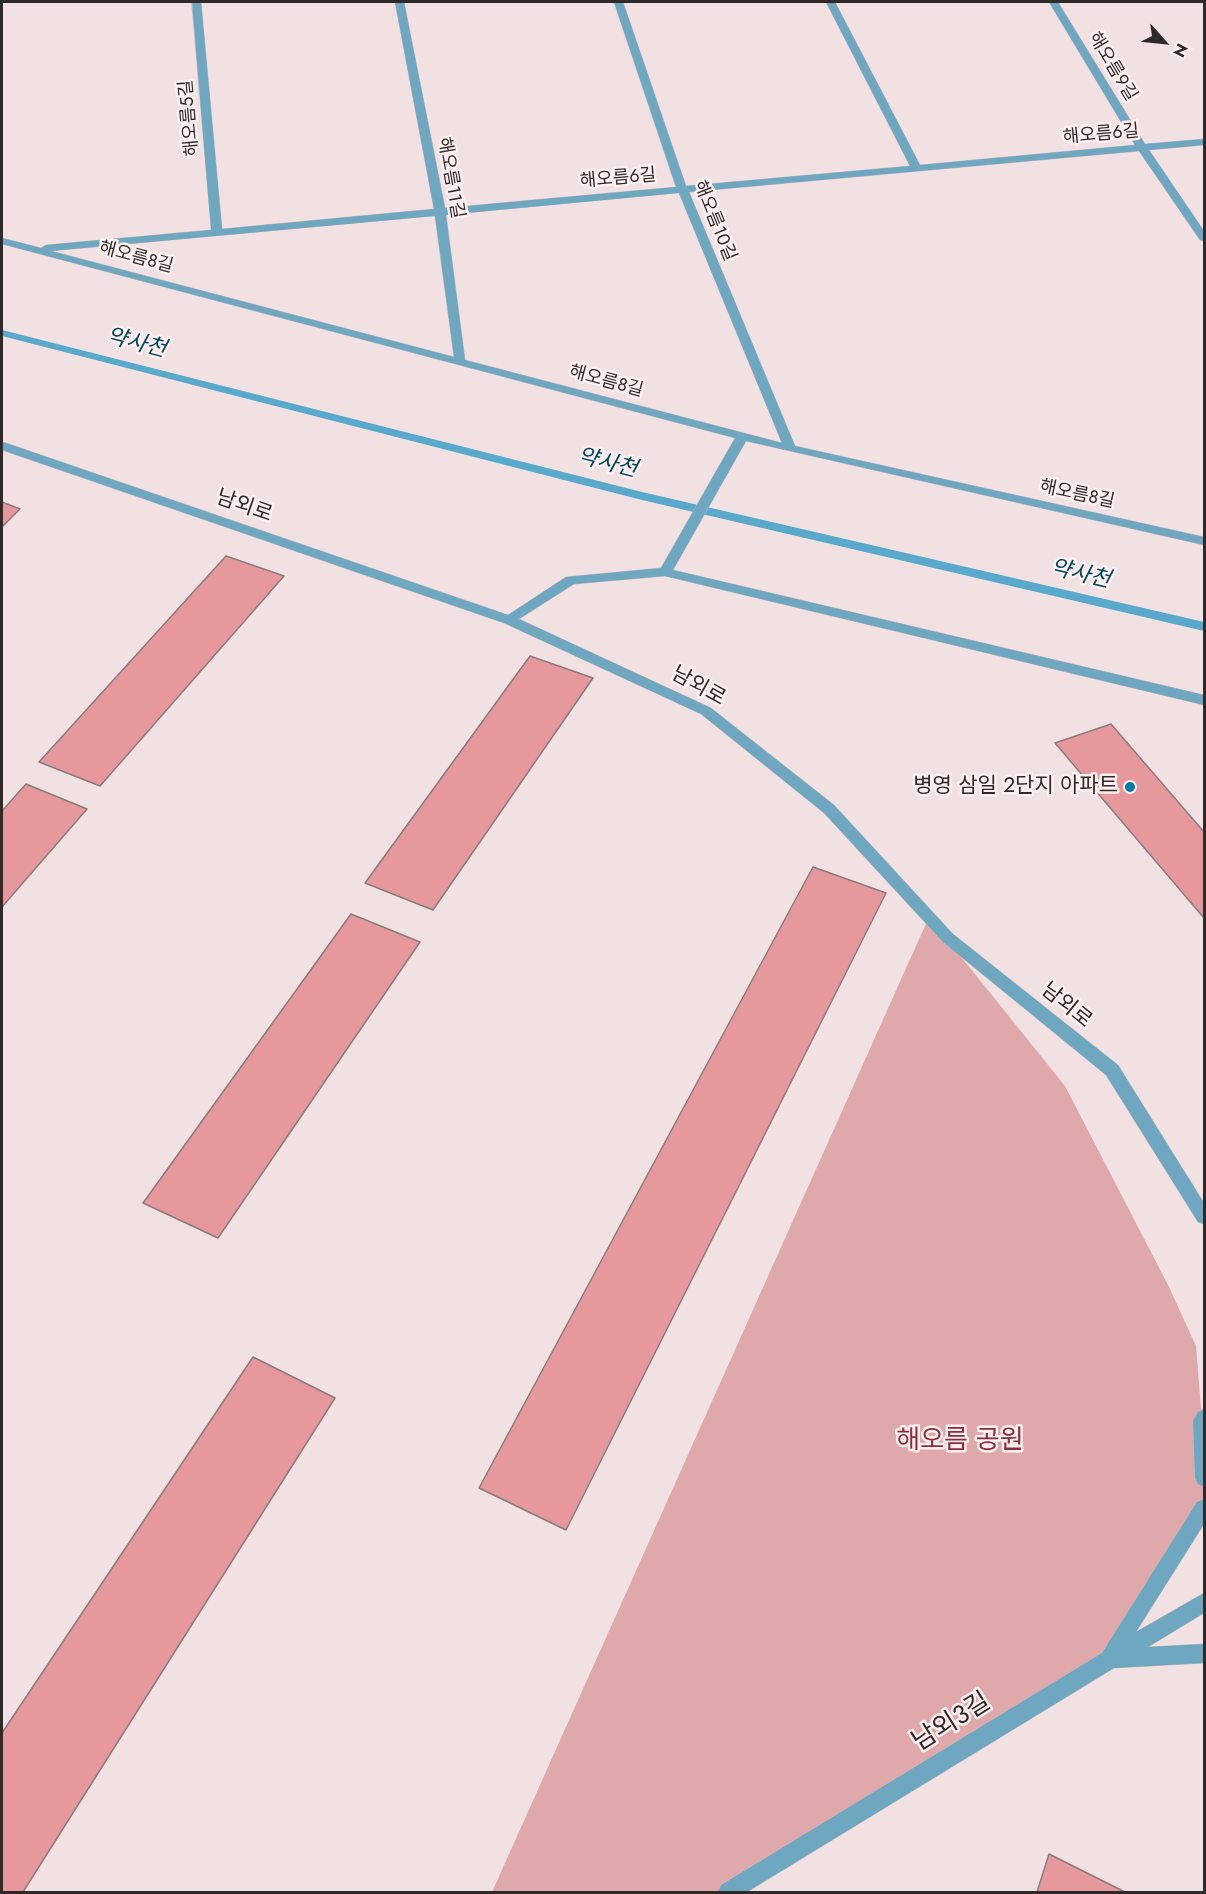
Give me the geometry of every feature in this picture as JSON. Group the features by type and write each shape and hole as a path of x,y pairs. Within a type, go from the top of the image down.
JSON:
{"street":[{"name":"해오름5길","path":"196,2 217,232"},
{"name":"해오름11길","path":"399,2 440,212 460,362"},
{"name":"해오름10길","path":"618,2 682,189 790,450"},
{"path":"830,2 917,169"},
{"name":"해오름9길","path":"1053,2 1142,147 1204,238"},
{"name":"해오름6길","path":"34,249 1204,141"},
{"name":"해오름8길","path":"2,241 790,450 1204,541"},
{"path":"665,572 742,437"},
{"name":"남외로","path":"2,447 509,620 706,711 829,809 948,938 1112,1070 1204,1217"},
{"path":"509,620 571,580 665,572 1204,700"},
{"path":"1204,1418 1202,1421 1204,1478"},
{"path":"1110,1658 1204,1508"},
{"name":"남외3길","path":"728,1893 1204,1602"},
{"path":"1110,1658 1204,1654"}],"green space":[{"name":"해오름 공원","path":"929,917 1065,1086 1168,1285 1196,1346 1202,1421 1204,1508 1110,1658 735,1892 492,1892"}],"building":[{"path":"2,502 20,509 2,527"},
{"path":"226,556 284,576 100,786 39,762"},
{"path":"530,656 593,678 433,910 365,883"},
{"name":"병영 삼일 2단지 아파트","path":"1111,724 1204,832 1204,918 1055,743"},
{"path":"26,784 87,809 2,907 2,811"},
{"path":"813,867 886,893 566,1530 479,1488"},
{"path":"351,914 420,942 218,1238 143,1203"},
{"path":"253,1357 335,1398 23,1892 2,1892 2,1733"},
{"path":"1049,1854 1125,1892 1037,1892"}],"waterway":[{"name":"약사천","path":"2,333 642,496 1204,627"}],"place":[{"name":"병영 삼일 2단지 아파트","path":"1130,787"}]}
